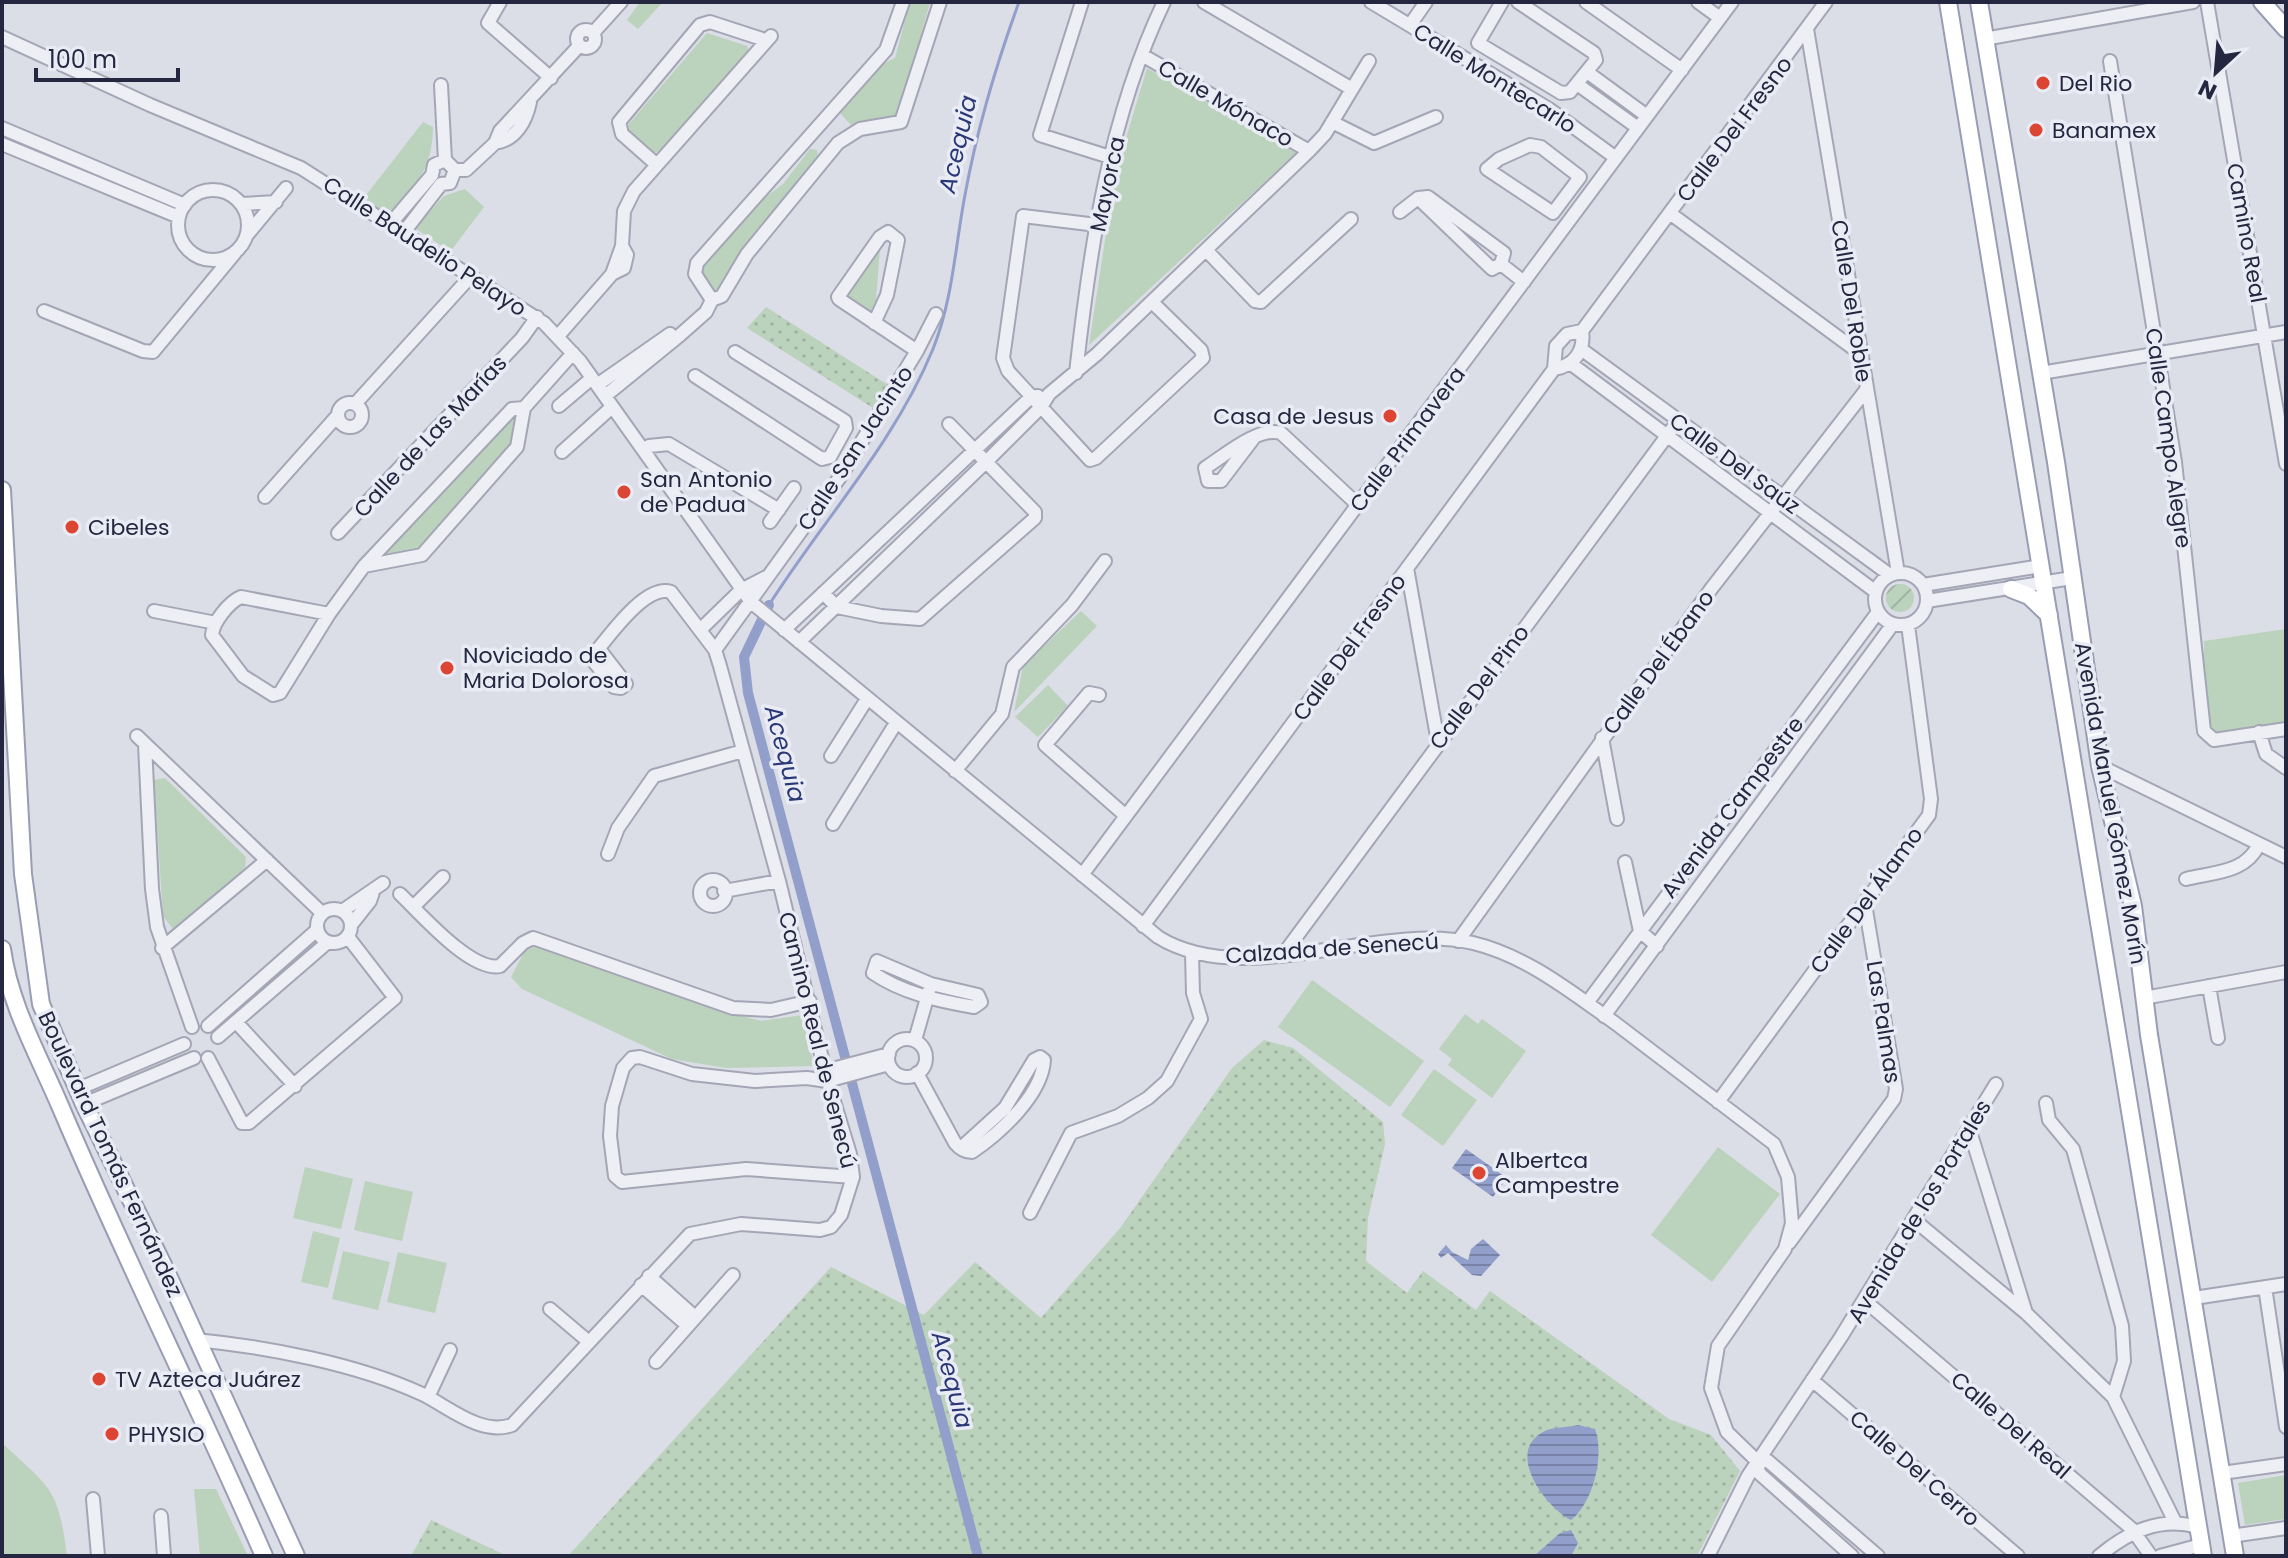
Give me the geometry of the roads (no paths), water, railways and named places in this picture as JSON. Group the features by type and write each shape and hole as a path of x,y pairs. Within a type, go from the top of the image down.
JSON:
{"main road":[{"name":"Avenida Manuel Gómez Morín","path":"1948,2 2203,1552"},
{"name":"Avenida Manuel Gómez Morín","path":"1979,2 2041,373 2100,766 2133,906 2149,1035 2234,1546"},
{"path":"2262,2 2285,26"},
{"path":"1953,34 1969,42 1984,39"},
{"path":"1959,72 1964,65 1974,62 1990,75"},
{"name":"Boulevard Tomás Fernández","path":"2,490 23,874 41,1004 296,1556"},
{"path":"2011,589 2029,596 2049,615"},
{"name":"Boulevard Tomás Fernández","path":"2,949 15,1004 91,1182 165,1332 264,1556"},
{"path":"2107,956 2124,996 2144,998"},
{"path":"15,1004 25,999 41,1004"},
{"path":"2118,1030 2132,1022 2149,1035"},
{"path":"165,1332 196,1340 180,1365"},
{"path":"2198,1525 2210,1526 2227,1512"},
{"path":"2203,1552 2216,1544 2234,1546"}],"street":[{"path":"500,2 488,16 488,23 551,78"},
{"path":"436,180 450,183 495,143 508,140 525,122 530,102 579,46 576,38 580,32 593,33 620,2"},
{"path":"712,300 695,274 697,263 821,127 886,50 903,2"},
{"path":"559,406 595,381 643,357 706,312 712,300 722,296 747,254 838,143 860,129 891,127 904,119 940,2"},
{"path":"1082,2 1040,135 1110,157"},
{"name":"Mayorca","path":"1076,373 1110,157 1142,55 1164,2"},
{"path":"1204,2 1352,89"},
{"name":"Calle Montecarlo","path":"1371,2 1549,109 1616,158"},
{"path":"1392,14 1401,2"},
{"path":"1410,25 1426,2"},
{"path":"1502,2 1478,39 1481,46 1561,93 1570,92 1596,60 1593,51 1518,2"},
{"path":"1586,2 1682,70"},
{"path":"1698,2 1720,18"},
{"name":"Calle Primavera","path":"1082,875 1732,2"},
{"name":"Calle Del Fresno","path":"1143,926 1554,369 1556,346 1567,334 1582,331 1826,2"},
{"path":"1984,39 2193,2"},
{"name":"Camino Real","path":"2207,2 2286,464"},
{"path":"558,336 612,274 622,246 627,203 768,38 710,22 700,25 619,122 622,134 657,165"},
{"name":"Calle Del Roble","path":"1807,29 1894,574"},
{"name":"Calle Baudelio Pelayo","path":"2,37 150,105 280,157 391,223 540,320 573,353 646,448 741,590"},
{"name":"Calle Mónaco","path":"1142,55 1309,151"},
{"path":"799,642 986,462 1041,407 1049,394 1152,302 1309,151 1332,122 1369,61"},
{"name":"Calle Campo Alegre","path":"2110,61 2175,462 2204,731 2214,740 2286,729"},
{"path":"1587,72 1647,116"},
{"path":"1577,84 1638,128"},
{"path":"441,85 445,160"},
{"path":"1332,122 1374,143 1436,117"},
{"path":"821,127 838,143"},
{"path":"2,128 182,211"},
{"path":"2,144 182,211"},
{"path":"1530,145 1541,147 1579,175 1568,196 1555,213 1550,213 1488,171 1487,167 1530,145"},
{"path":"445,160 462,170"},
{"path":"404,232 436,180 434,165 445,160"},
{"path":"391,223 436,180"},
{"path":"44,311 143,351 153,352 286,188"},
{"path":"235,253 214,261 203,259 184,245 179,234 182,211 198,193 222,191 241,204 249,224 247,235"},
{"path":"1568,196 1581,205"},
{"path":"1400,212 1418,198 1428,197 1504,253 1501,264 1524,282"},
{"path":"241,204 276,202"},
{"path":"1097,225 1027,213 1021,218 1003,363 1087,459 1093,460 1203,358 1201,350 1152,302"},
{"path":"1671,214 1861,354"},
{"path":"1206,250 1261,302 1351,219"},
{"path":"874,323 887,295 898,240 888,232 880,237 838,295 839,299 874,323 917,351"},
{"path":"203,259 209,286"},
{"path":"265,497 338,415 343,405 355,404 471,276"},
{"name":"Calle San Jacinto","path":"715,650 852,457 936,314"},
{"name":"Calle de Las Marías","path":"338,533 540,320"},
{"path":"1554,369 1570,363 1581,349 1582,331"},
{"path":"2041,373 2286,332"},
{"name":"Calle Del Saúz","path":"1581,349 1782,498 1894,574"},
{"path":"695,376 822,459 830,457 846,428 845,421 735,352"},
{"path":"364,566 422,555 517,447 524,408 573,353"},
{"path":"562,452 609,401 643,357"},
{"name":"Calle Del Saúz","path":"1570,363 1876,592"},
{"name":"Calle Del Ébano","path":"1458,941 1602,738 1866,390"},
{"path":"784,630 1031,397 1049,394"},
{"path":"355,404 362,413 358,423"},
{"path":"329,614 241,597 232,602 216,623 212,635 243,676 276,695 364,566 512,409 524,408"},
{"path":"338,415 344,425 358,423"},
{"name":"Calle Del Pino","path":"1282,956 1678,421"},
{"path":"358,423 368,433"},
{"path":"823,593 837,607 914,620 925,617 1035,518 1035,512 949,424"},
{"path":"1253,439 1272,432 1281,433 1358,505"},
{"path":"646,448 669,444 779,510"},
{"path":"836,447 852,457"},
{"path":"770,522 794,488"},
{"path":"955,771 1002,714 1013,667 1072,605 1105,561"},
{"path":"1923,585 2041,566"},
{"path":"1407,568 1438,742"},
{"path":"1894,574 1913,576 1923,585 1927,601 1921,616 1908,625 1893,624 1878,612 1876,592 1894,574"},
{"name":"Calle San Jacinto","path":"700,630 741,590 766,577"},
{"path":"1927,601 2072,578"},
{"path":"599,649 656,590 671,592 715,650"},
{"name":"Calzada de Senecú","path":"741,590 784,630 1143,926 1192,954 1282,956 1371,943 1458,941 1496,950 1528,964 1587,1003 1774,1144 1781,1154 1793,1203 1785,1249 1730,1325 1714,1361 1711,1388 1727,1432 1757,1461"},
{"path":"154,611 216,623"},
{"name":"Avenida Campestre","path":"1587,1003 1878,612"},
{"name":"Avenida Campestre","path":"1604,1016 1893,624"},
{"name":"Calle Del Álamo","path":"1718,1102 1865,904 1931,809 1908,625"},
{"name":"Camino Real de Senecú","path":"196,1340 379,1377 428,1397 483,1426 504,1428 512,1425 678,1243 703,1229 741,1224 820,1230 831,1227 841,1215 853,1177 850,1154 832,1074 715,650"},
{"path":"1840,662 1856,675"},
{"path":"1099,695 1089,693 1045,745 1126,816"},
{"path":"831,756 867,699"},
{"path":"833,824 896,723"},
{"path":"2259,732 2266,754 2286,768"},
{"path":"1602,738 1617,819"},
{"path":"81,1096 184,1044 192,1027 162,948 152,889 141,740 322,913"},
{"path":"608,854 618,828 654,776 743,751"},
{"path":"2100,766 2286,857"},
{"path":"1761,769 1778,781"},
{"path":"2186,879 2242,866 2253,858 2259,844"},
{"path":"162,948 267,860"},
{"path":"1625,862 1640,931 1657,946"},
{"path":"413,907 443,877"},
{"path":"724,891 779,881"},
{"path":"81,1096 194,1058 208,1058 216,1051 218,1037 328,942 340,942 378,888 361,894 342,911"},
{"path":"400,894 459,950 488,967 500,966 523,943 533,938 733,1008 771,1010 810,1001"},
{"path":"1664,898 1680,913"},
{"name":"Las Palmas","path":"1785,1249 1894,1099 1896,1089 1865,904"},
{"path":"192,1027 208,1026 317,930 322,913 330,909 342,911"},
{"path":"208,1058 239,1120 249,1123 394,1000 394,994 349,931 342,911"},
{"path":"317,930 328,942"},
{"path":"1030,1213 1071,1133 1136,1107 1167,1081 1174,1070 1201,1019 1193,993 1192,954"},
{"path":"2144,998 2286,972"},
{"path":"2209,986 2218,1038"},
{"path":"915,1040 929,991"},
{"path":"236,1022 295,1086"},
{"path":"208,1026 218,1037"},
{"path":"889,1059 898,1041 915,1040"},
{"path":"915,1040 926,1056 917,1073"},
{"path":"184,1044 194,1058"},
{"path":"853,1177 746,1169 622,1182 615,1176 610,1136 612,1106 623,1068 632,1058 640,1057 692,1074 723,1079 807,1078 889,1059"},
{"path":"889,1059 901,1075 917,1073"},
{"path":"917,1073 961,1148 1010,1112"},
{"name":"Avenida de los Portales","path":"1714,1554 1757,1461 1841,1337 1996,1084"},
{"path":"2046,1103 2049,1120 2073,1149 2122,1326 2124,1361 2113,1397"},
{"path":"1969,1128 2026,1313"},
{"path":"1913,1219 2026,1313 2113,1397 2175,1522"},
{"path":"656,1362 733,1275"},
{"path":"645,1280 691,1322"},
{"path":"2194,1298 2286,1284"},
{"path":"2265,1287 2286,1427"},
{"name":"Calle Del Real","path":"1864,1300 2135,1532 2151,1556"},
{"path":"550,1309 589,1342"},
{"path":"428,1397 450,1350"},
{"name":"Calle Del Cerro","path":"1812,1380 2018,1556"},
{"path":"1852,1556 1759,1473 1757,1461 1768,1461 1878,1556"},
{"path":"2222,1473 2286,1464"},
{"path":"93,1499 98,1556"},
{"path":"161,1516 164,1556"},
{"path":"2099,1556 2135,1532 2175,1522 2198,1525"},
{"path":"2234,1546 2286,1528"},
{"path":"2160,1556 2203,1552"}],"water":[{"name":"Albertca Campestre","path":"1466,1149 1507,1178 1493,1197 1452,1168"},
{"path":"1483,1239 1500,1255 1481,1276 1472,1275 1448,1253 1441,1258 1438,1254 1446,1245 1452,1252 1468,1260 1471,1249"},
{"path":"1578,1425 1595,1429 1599,1452 1591,1491 1571,1520 1540,1491 1532,1477 1528,1450 1534,1439 1547,1430"},
{"path":"1571,1530 1578,1543 1571,1556 1534,1556 1560,1533"}],"waterway":[{"name":"Acequia","path":"769,605 899,417 933,349 949,292 975,146 1019,2"},
{"name":"Acequia","path":"769,605 744,657 748,693 978,1556"}],"place":[{"name":"Del Rio","path":"2043,83"},
{"name":"Banamex","path":"2036,130"},
{"name":"Casa de Jesus","path":"1390,416"},
{"name":"San Antonio de Padua","path":"624,492"},
{"name":"Cibeles","path":"72,527"},
{"name":"Noviciado de Maria Dolorosa","path":"447,668"},
{"name":"Albertca Campestre","path":"1479,1173"},
{"name":"TV Azteca Juárez","path":"99,1379"},
{"name":"PHYSIO","path":"112,1434"}]}
